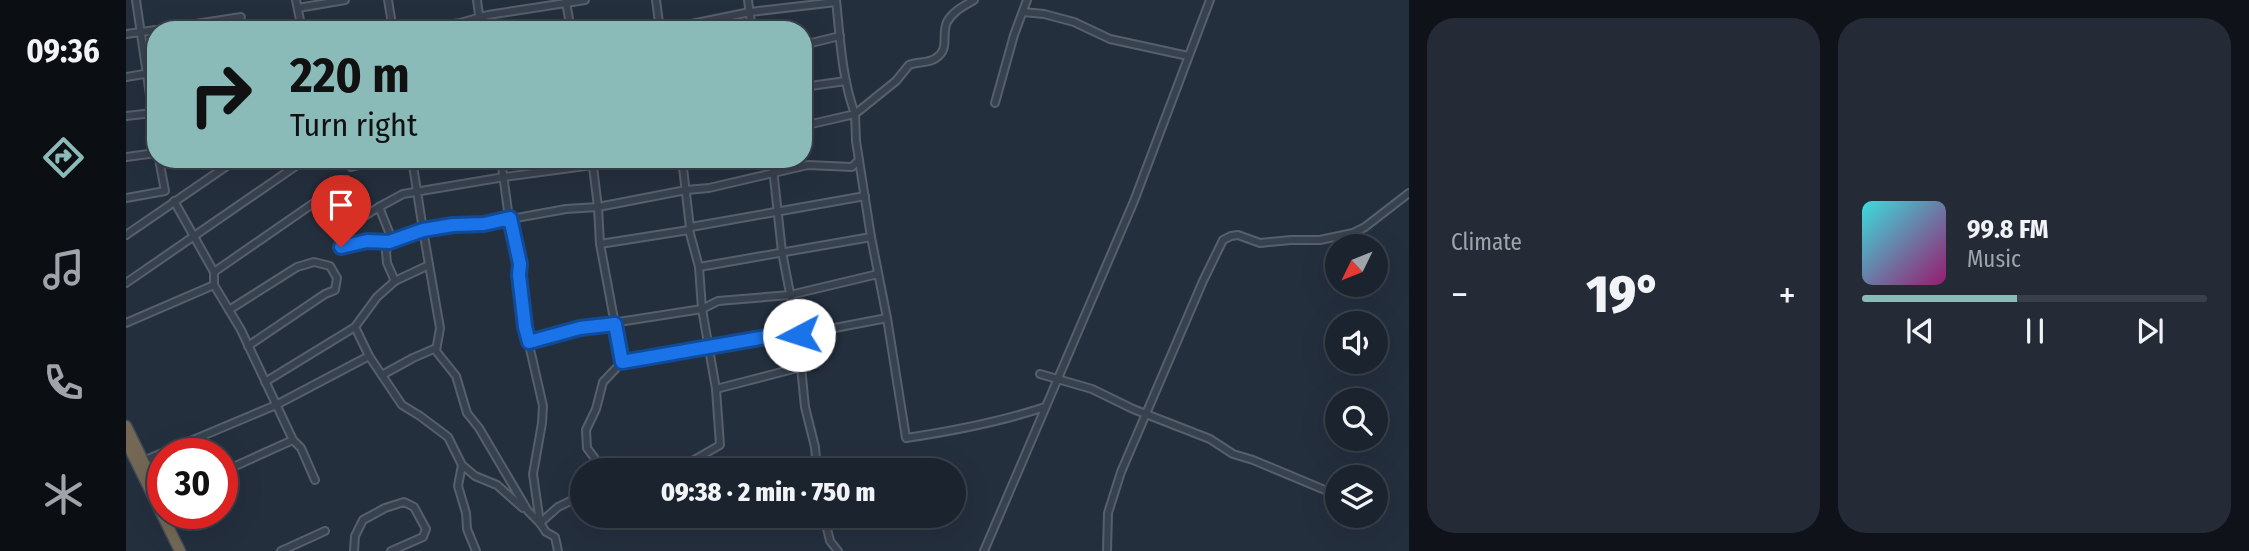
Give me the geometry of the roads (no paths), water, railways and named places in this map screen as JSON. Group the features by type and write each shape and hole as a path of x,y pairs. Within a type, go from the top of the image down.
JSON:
{"highway":[{"path":"126,426 147,469"},
{"path":"126,443 180,551"},
{"path":"176,529 187,551"}],"street":[{"path":"136,0 147,79"},
{"path":"297,4 345,0"},
{"path":"388,0 392,21"},
{"path":"477,0 479,21"},
{"path":"464,21 585,0"},
{"path":"656,0 660,21"},
{"path":"748,0 751,21"},
{"path":"812,124 855,114 896,81 909,65 929,62 939,56 945,47 948,20 961,7 974,0"},
{"path":"995,103 1027,0"},
{"path":"984,551 1134,201 1210,0"},
{"path":"706,21 750,12 836,1 846,80 855,114 856,141 871,237 906,438 944,433 1045,407"},
{"path":"566,2 569,21"},
{"path":"1023,12 1044,14 1073,22 1110,40 1188,56"},
{"path":"215,21 241,17"},
{"path":"126,34 147,31"},
{"path":"812,43 840,36"},
{"path":"126,77 146,74"},
{"path":"812,86 846,80"},
{"path":"126,116 147,112"},
{"path":"126,157 147,154"},
{"path":"812,165 852,167 859,160"},
{"path":"126,198 165,191 161,168"},
{"path":"126,235 224,168"},
{"path":"126,283 293,168"},
{"path":"413,168 440,328 437,354 456,376 467,413 479,428 528,511"},
{"path":"502,168 520,264 525,327 543,406 533,474 540,523"},
{"path":"347,227 403,194 557,168"},
{"path":"593,168 600,244 622,362"},
{"path":"683,168 716,389 720,445 698,458"},
{"path":"773,168 782,252 799,335 805,407 816,458"},
{"path":"341,247 367,241 389,242 423,230 453,225 484,224 709,188 795,168"},
{"path":"214,272 348,180"},
{"path":"1107,551 1108,513 1121,472 1223,240 1238,235 1260,243 1320,240 1353,233 1409,193"},
{"path":"600,244 865,196"},
{"path":"174,201 214,272 214,285 248,346 315,480"},
{"path":"379,207 391,237 386,252 390,274 395,281"},
{"path":"699,267 871,237"},
{"path":"229,310 297,267 314,262 330,266 337,278 335,290 248,346"},
{"path":"265,382 355,327 377,298 395,281 429,265"},
{"path":"529,342 580,328 702,309 718,301 790,295 878,274"},
{"path":"126,323 214,285"},
{"path":"595,458 587,447 584,436 596,409 603,382 622,362 778,335 799,335 887,318"},
{"path":"355,327 369,356 402,405 421,415 448,437 462,465 475,476 497,485 528,511 546,532 555,537 558,551"},
{"path":"382,376 436,348"},
{"path":"143,461 276,405 369,356"},
{"path":"716,389 801,367"},
{"path":"1040,374 1093,389 1146,415 1210,439 1233,454 1325,490"},
{"path":"238,465 293,440"},
{"path":"462,465 458,486 466,513 467,529 476,551"},
{"path":"540,523 558,507 570,501"},
{"path":"354,551 355,536 363,520 385,508 404,502 414,507 426,529 423,537 391,551"},
{"path":"827,528 830,541 838,551"},
{"path":"281,551 325,531"}]}
